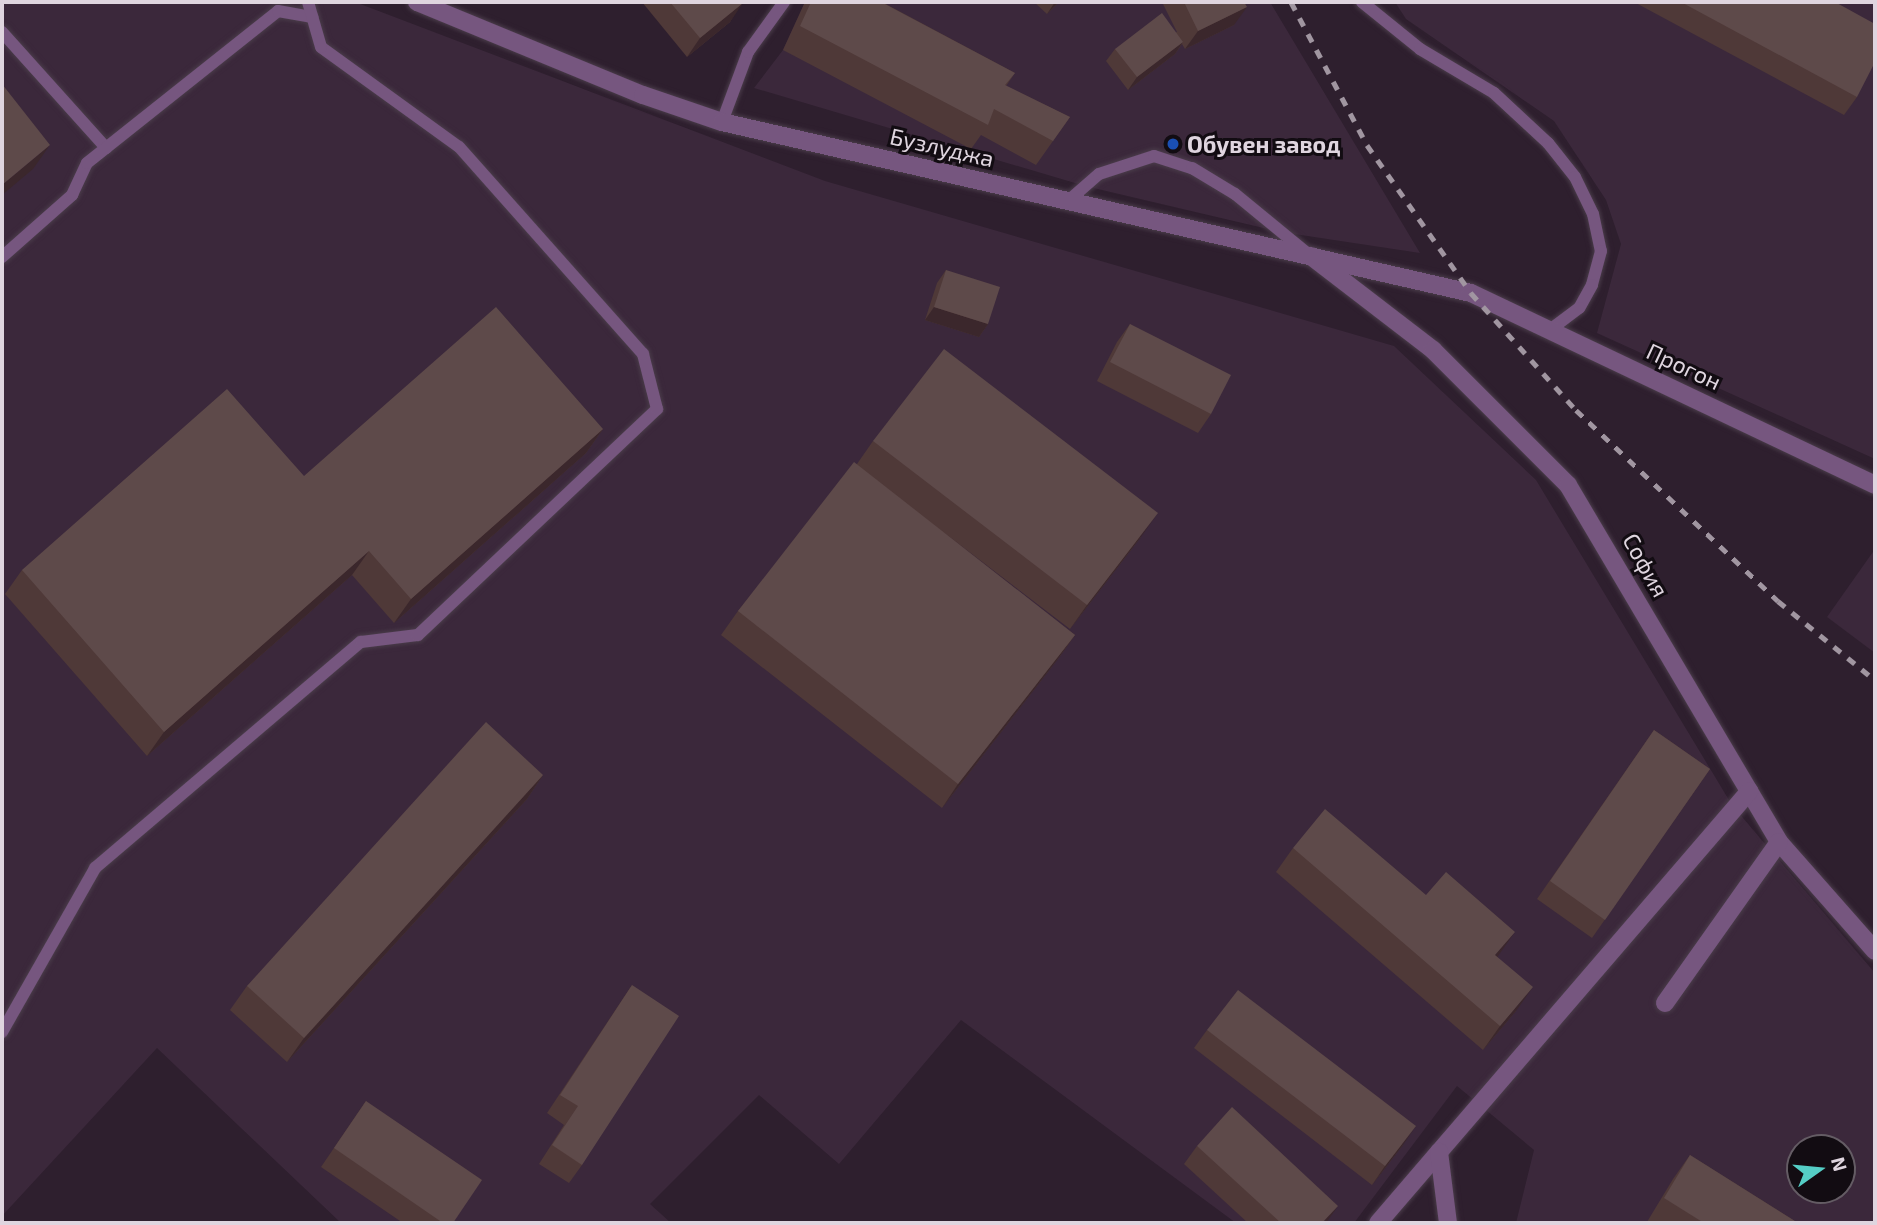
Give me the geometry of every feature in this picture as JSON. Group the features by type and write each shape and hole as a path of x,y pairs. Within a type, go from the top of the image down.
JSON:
{"street":[{"name":"Бузлуджа","path":"420,3 643,95 722,122 1471,293"},
{"name":"София","path":"1311,256 1433,350 1568,485 1779,842 1875,951"},
{"name":"Прогон","path":"1471,293 1875,485"},
{"path":"1378,1223 1749,791"},
{"path":"1665,1003 1779,842"},
{"path":"1439,1152 1448,1223"}],"lane":[{"path":"2,1032 95,868 360,642 418,635 657,409 643,354 459,147 321,47 308,2"},
{"path":"722,122 748,52 784,2"},
{"path":"1362,2 1420,49 1494,93 1548,143 1575,177 1593,214 1601,251 1592,285 1579,308 1550,330"},
{"path":"2,257 72,195 87,163 278,11 312,17"},
{"path":"2,32 106,148"},
{"path":"1068,201 1100,174 1154,156 1192,168 1235,194 1311,256"}],"shaded area":[{"path":"2,2 355,2 825,181 1394,346 1536,480 1732,805 1875,973 1875,1223 1516,1223 1534,1150 1457,1086 1354,1223 1236,1223 961,1020 839,1164 759,1095 650,1204 671,1223 341,1223 157,1048 2,1216"},
{"path":"805,2 1270,2 1420,253 1281,232 1085,186 754,88 783,50"},
{"path":"1395,2 1875,2 1875,459 1597,333 1621,244 1606,200 1554,121 1406,19"},
{"path":"1875,549 1875,653 1827,617"}],"building":[{"path":"670,2 742,2 743,3 700,38"},
{"path":"811,2 881,2 1015,73 1005,85 1070,117 1053,141 994,109 988,125 800,26"},
{"path":"1184,2 1244,2 1247,7 1198,31"},
{"path":"1681,2 1835,2 1875,24 1875,62 1857,97"},
{"path":"1162,13 1183,42 1137,77 1115,49"},
{"path":"2,84 50,145 2,185"},
{"path":"946,270 1000,287 988,324 934,307"},
{"path":"496,307 603,429 411,599 369,551 164,732 22,570 227,389 304,476"},
{"path":"1130,324 1231,375 1211,414 1110,362"},
{"path":"944,349 1158,513 1087,605 873,441"},
{"path":"854,462 1075,635 958,784 738,611"},
{"path":"486,722 543,775 304,1038 247,986"},
{"path":"1654,730 1710,769 1605,920 1550,881"},
{"path":"1325,809 1426,895 1446,872 1515,932 1495,955 1533,987 1500,1026 1293,848"},
{"path":"632,985 679,1016 582,1165 552,1145 578,1106 560,1095"},
{"path":"1238,990 1416,1126 1385,1166 1207,1030"},
{"path":"366,1101 482,1180 453,1223 443,1223 334,1148"},
{"path":"1232,1107 1338,1206 1322,1223 1281,1223 1197,1146"},
{"path":"1690,1155 1798,1223 1704,1223 1664,1198"}],"railway":[{"path":"1291,2 1367,145 1471,293 1576,410 1778,601 1875,680"}],"place":[{"name":"Обувен завод","path":"1173,144"}]}
